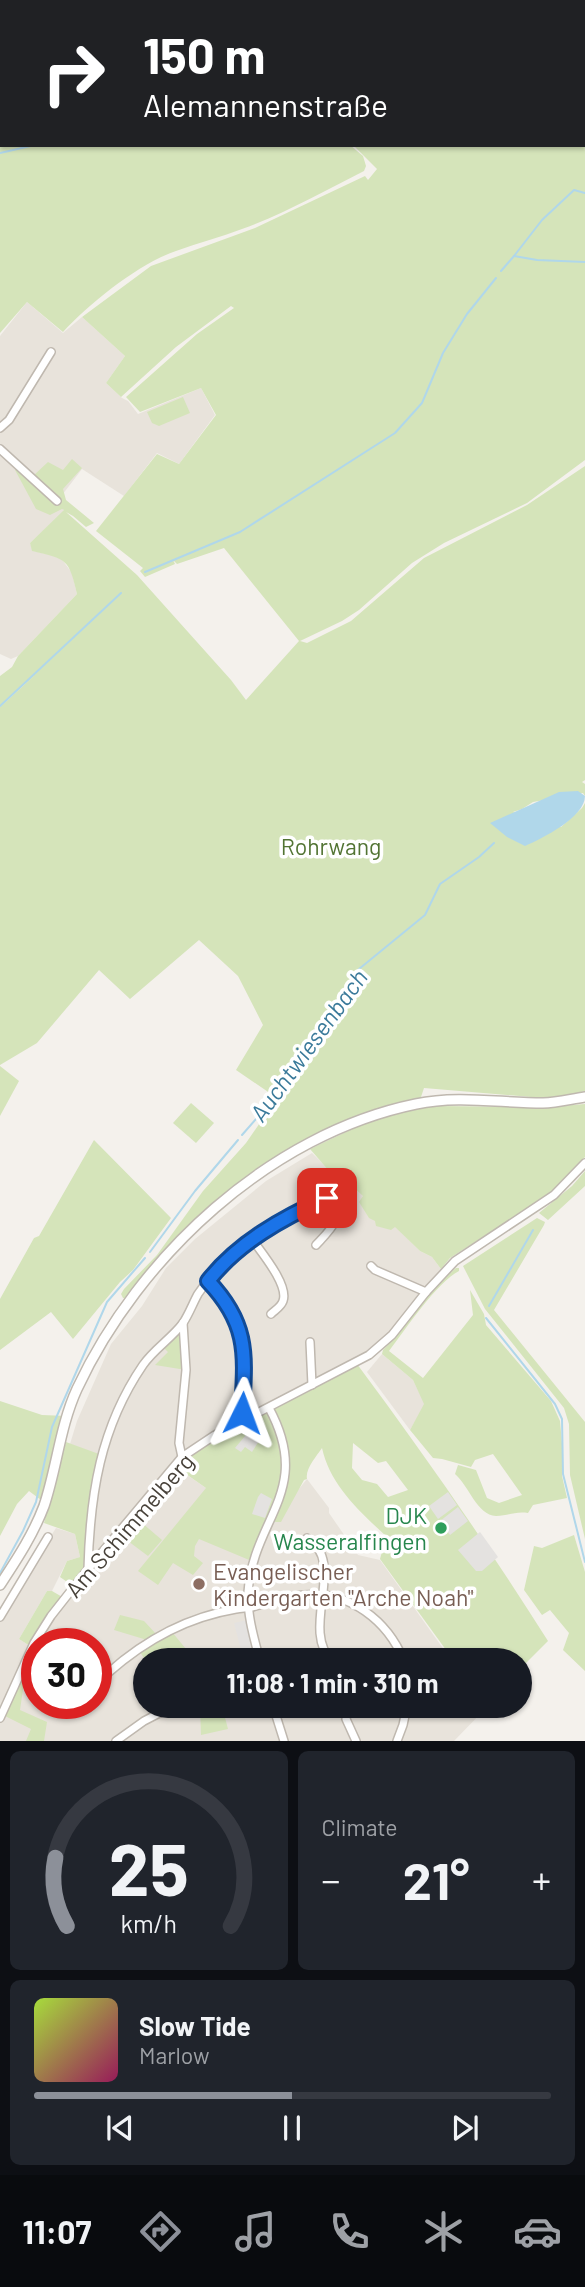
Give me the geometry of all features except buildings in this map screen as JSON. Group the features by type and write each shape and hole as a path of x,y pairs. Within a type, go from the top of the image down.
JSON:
{"street":[{"path":"0,428 9,420 51,352"},
{"path":"0,449 57,501"},
{"path":"0,1585 33,1532 45,1503 71,1403 89,1363 109,1329 136,1293 178,1243 210,1212 253,1179 298,1150 352,1123 387,1111 457,1099 545,1103 585,1097"},
{"name":"Am Schimmelberg","path":"0,1718 34,1643 51,1616 182,1457 243,1420 358,1363 392,1335 455,1261 554,1195 585,1163"},
{"path":"88,1569 89,1522 97,1472 113,1420 144,1363 183,1323 208,1281 236,1251 347,1184"},
{"path":"316,1245 335,1223 337,1215 335,1205 327,1198"},
{"path":"252,1239 275,1272 283,1289 284,1300 271,1314"},
{"path":"372,1266 375,1270 426,1292"},
{"path":"208,1281 225,1299 243,1343 243,1420"},
{"path":"182,1457 179,1443 186,1370 183,1323"},
{"path":"310,1342 312,1385"},
{"path":"257,1648 248,1608 248,1590 254,1564 278,1505 286,1464 278,1423 269,1408"},
{"path":"1,1612 48,1537"},
{"path":"307,1538 314,1543 322,1556 323,1595 318,1633 323,1648"},
{"path":"112,1669 130,1653 167,1632 210,1616 293,1596 323,1595 363,1609 382,1625 398,1648"},
{"path":"116,1741 150,1718"},
{"path":"277,1718 284,1741"},
{"path":"346,1718 356,1741"},
{"path":"397,1741 404,1718"}],"shaded area":[{"path":"27,302 63,333 82,317 125,356 106,383 128,401 138,414 201,388 215,415 179,464 157,453 124,496 82,469 59,499 64,511 30,543 33,551 60,557 72,573 77,594 18,656 11,659 0,654 0,336"},
{"path":"312,1153 344,1184 349,1183 356,1188 420,1251 432,1257 441,1269 392,1334 357,1362 174,1466 206,1488 272,1522 307,1479 329,1508 329,1513 358,1555 380,1560 443,1648 133,1648 133,1718 476,1718 454,1741 0,1741 0,1615 56,1528 75,1534 80,1557 67,1561 52,1591 47,1591 25,1628 21,1628 21,1719 112,1719 112,1628 43,1628 86,1569 87,1522 99,1455 70,1444 77,1421 111,1344 142,1306 166,1268 195,1239 266,1181"},
{"path":"382,1354 413,1380 425,1404 410,1430 367,1372"},
{"path":"255,1424 263,1430 266,1437 259,1441 252,1452 245,1447 241,1452 235,1448"},
{"path":"448,1492 457,1505 438,1519 429,1506"},
{"path":"261,1493 272,1499 265,1518 252,1514"},
{"path":"458,1507 468,1521 450,1535 440,1521"},
{"path":"480,1532 498,1557 482,1571 476,1571 458,1550"},
{"path":"247,1620 255,1648 240,1648 234,1623"}],"green space":[{"path":"0,147 352,147 363,156 366,166 364,171 304,202 146,265 101,297 63,332 27,302 0,333"},
{"name":"Rohrwang","path":"355,147 585,147 585,460 527,503 444,543 412,563 359,610 300,641 307,643 351,621 424,558 527,505 585,466 585,780 582,782 585,784 585,796 583,793 533,802 513,812 561,827 585,803 585,1091 554,1099 424,1088 420,1100 355,1117 314,1137 256,1172 210,1207 127,1299 121,1294 124,1289 157,1255 203,1191 246,1143 277,1098 236,1070 263,1025 238,976 199,940 130,999 99,970 37,1043 0,1065 0,707 35,675 0,706 0,676 12,667 18,656 77,594 72,574 65,562 32,551 30,543 64,510 50,515 36,509 15,470 19,466 33,476 48,462 63,470 72,459 82,468 63,489 66,500 94,523 86,527 66,512 137,575 246,700 299,641 224,548 177,564 173,560 175,564 145,577 140,571 143,568 96,531 157,454 179,464 216,415 201,388 140,412 126,397 197,334 234,308 231,306 176,347 121,397 106,383 125,356 82,317 151,266 255,228 365,176 368,180 377,169"},
{"path":"183,397 190,413 159,426 152,423 147,412"},
{"path":"0,1066 19,1081 0,1116"},
{"path":"191,1103 214,1123 196,1143 173,1123"},
{"path":"585,1104 585,1157 550,1194 450,1258 441,1269 432,1257 420,1251 395,1227 391,1230 376,1226 359,1202 363,1196 349,1183 344,1184 330,1172 310,1149 365,1123 407,1110 437,1106 548,1107"},
{"path":"94,1140 171,1218 133,1270 73,1339 51,1312 0,1350 0,1299"},
{"path":"585,1171 585,1186 548,1220 539,1213 572,1186"},
{"path":"537,1218 545,1222 544,1225 494,1310 585,1422 585,1539 570,1475 569,1424 564,1408 485,1309 463,1266"},
{"path":"459,1268 459,1271 431,1296 389,1351 423,1378 473,1315 470,1290 484,1314 486,1325 551,1401 560,1421 562,1476 567,1498 533,1505 528,1513 496,1516 489,1514 478,1505 455,1474 458,1465 476,1470 487,1498 499,1503 522,1495 493,1454 475,1460 471,1467 433,1458 410,1430 424,1404 413,1380 382,1354 383,1350 436,1287"},
{"path":"183,1323 186,1370 155,1365 168,1352 161,1345"},
{"path":"357,1364 455,1501 548,1641 532,1657 532,1648 445,1648 380,1559 383,1548 389,1550 384,1547 387,1537 339,1486 322,1448 309,1467 307,1479 281,1522 272,1522 287,1464 271,1408","holes":["353,1443 378,1463 386,1461 408,1490 388,1497 377,1484 362,1480 352,1468"]},
{"path":"0,1401 42,1415 67,1416 45,1503 29,1491 17,1504 0,1536"},
{"path":"269,1409 281,1443 283,1485 254,1562 199,1539 194,1556 203,1563 193,1575 173,1563 158,1585 138,1571 206,1488 176,1467 208,1441"},
{"path":"66,1442 99,1454 87,1522 86,1569 73,1586 60,1577 67,1561 80,1557 75,1534 44,1523"},
{"path":"135,1517 162,1540 148,1556 120,1535"},
{"path":"574,1535 585,1572 585,1671 563,1650 569,1633 550,1610 542,1615 524,1590 534,1546 542,1548"},
{"path":"47,1591 64,1598 43,1628 25,1628"},
{"path":"120,1615 144,1621 157,1635 147,1640 114,1630"},
{"path":"172,1632 185,1648 140,1648"},
{"path":"21,1676 21,1719 40,1719 47,1722 44,1741 26,1741 31,1729 5,1716"},
{"path":"200,1718 225,1718 228,1729 201,1735"}],"water":[{"path":"578,791 585,796 578,812 562,826 525,846 507,837 490,823 559,792"}],"waterway":[{"path":"0,153 26,147"},
{"path":"514,256 542,220 574,190 585,193"},
{"path":"501,271 514,256 585,262"},
{"path":"145,572 240,532 395,433 422,403 443,353 467,314 496,278"},
{"path":"0,706 121,593"},
{"name":"Auchtwiesenbach","path":"242,1135 270,1103 359,969 425,915 440,884 494,843"},
{"name":"Auchtwiesenbach","path":"150,1252 195,1191 238,1140"},
{"path":"489,1306 533,1230"},
{"name":"Auchtwiesenbach","path":"0,1573 36,1502 52,1427 107,1302 145,1258"},
{"path":"486,1318 555,1404 562,1419 563,1474 585,1562"}],"place":[{"name":"DJK Wasseralfingen","path":"441,1528"},
{"name":"Evangelischer Kindergarten \"Arche Noah\"","path":"199,1584"}],"route":[{"path":"242,1413 245,1366 243,1343 238,1324 225,1299 208,1281 218,1268 252,1239 327,1198"}]}
